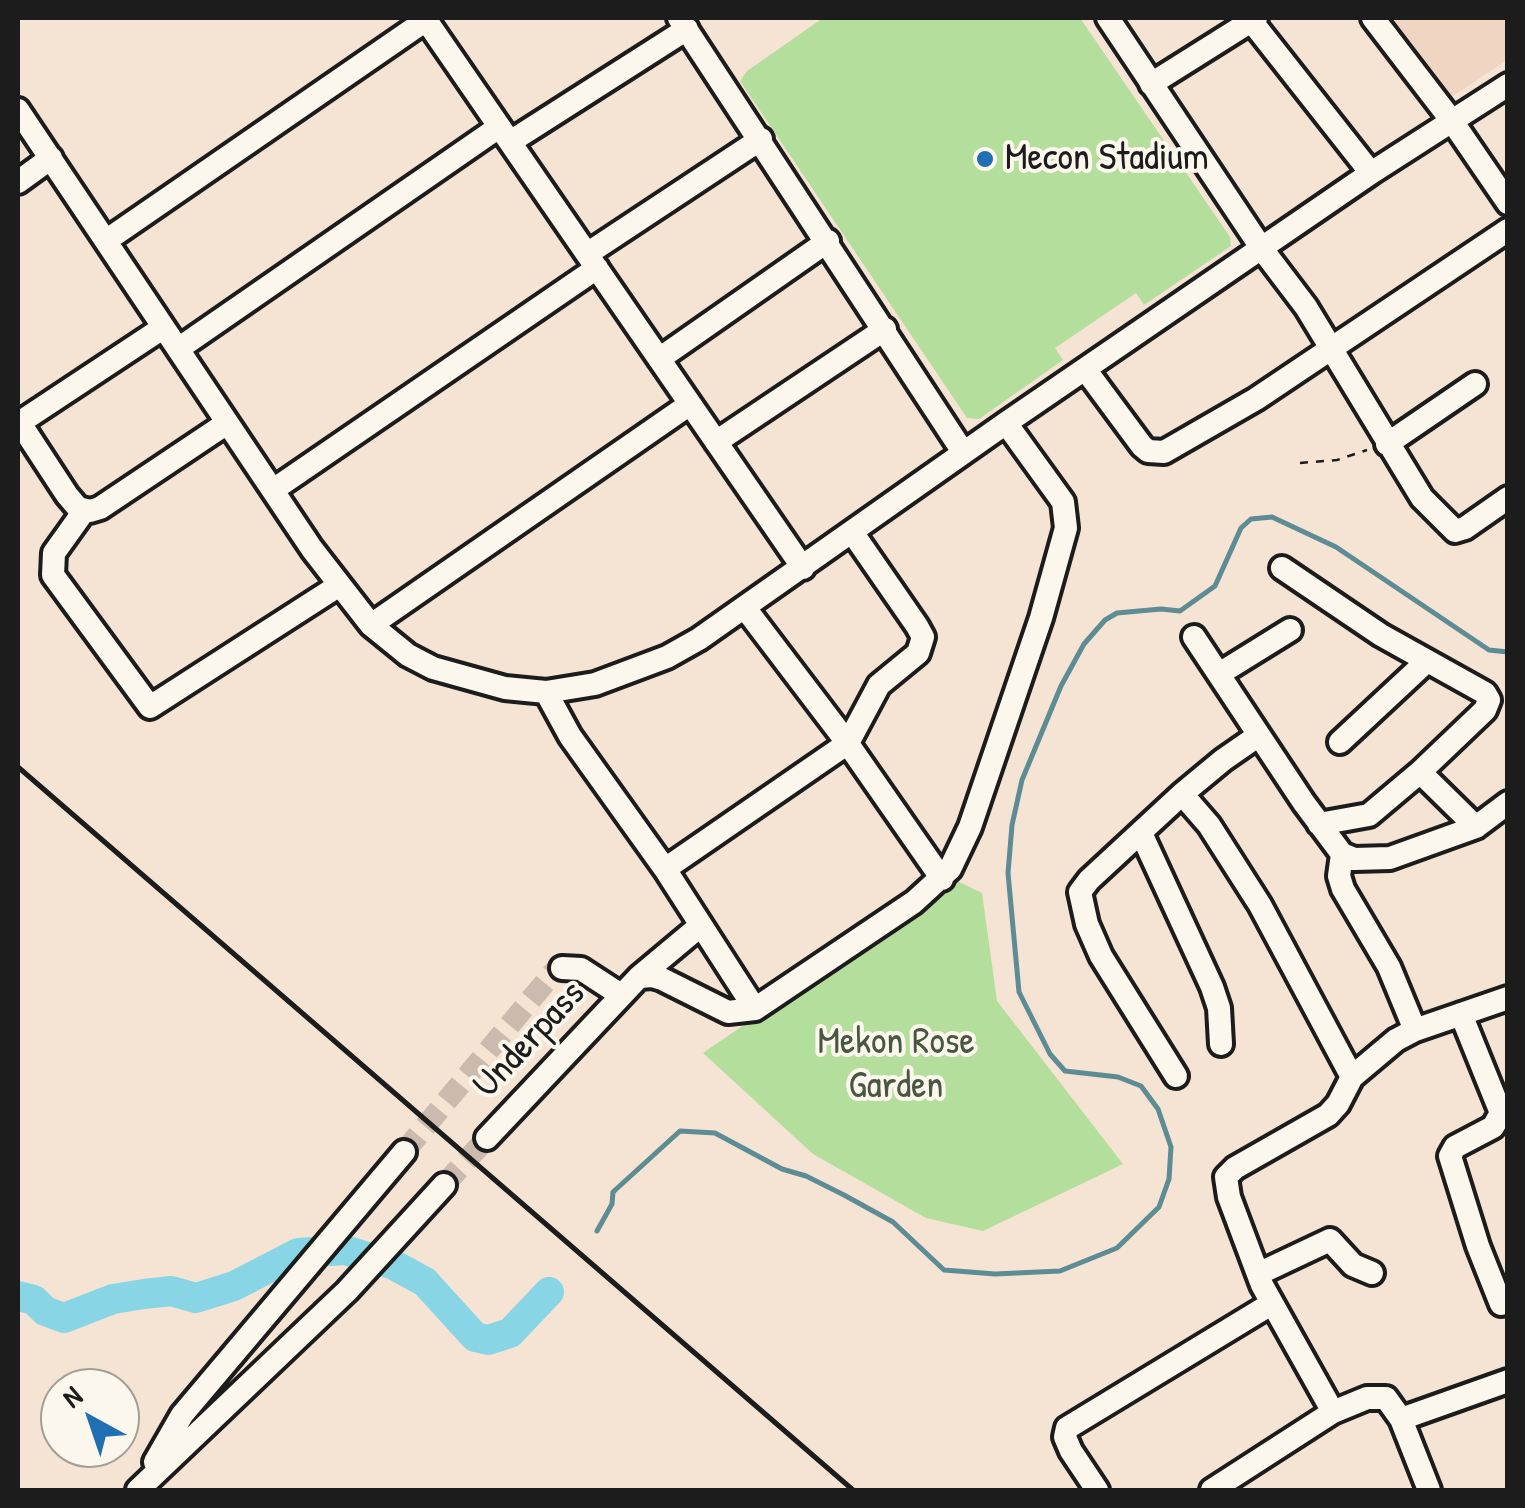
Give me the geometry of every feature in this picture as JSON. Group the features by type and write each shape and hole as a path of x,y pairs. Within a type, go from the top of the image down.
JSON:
{"street":[{"path":"1108,18 1262,249 1306,307 1422,498 1455,531 1466,528 1508,498"},
{"path":"1151,84 1252,18 1371,173"},
{"path":"1372,18 1452,121 1508,204"},
{"path":"107,240 427,19 802,568"},
{"path":"178,348 683,23 963,452"},
{"path":"18,110 338,586 371,625 408,655 433,668 491,685 546,692 596,684 666,657 745,608 1006,422 1371,173 1508,85"},
{"path":"273,490 761,139"},
{"path":"18,182 51,158"},
{"path":"1085,369 1142,446 1158,454 1212,427 1508,230"},
{"path":"659,358 828,241"},
{"path":"716,442 885,329"},
{"path":"84,511 67,495 18,421 155,333"},
{"path":"1388,444 1476,384"},
{"path":"371,625 690,404"},
{"path":"638,977 662,979 728,1012 756,1009 914,902 942,879 959,854 1041,618 1066,528 1063,502 1006,422"},
{"path":"227,423 100,508 84,511 54,553 53,575 150,707 338,586"},
{"path":"665,869 848,744 879,685 918,653 923,637 852,532"},
{"path":"1282,568 1340,610 1490,700 1420,772 1369,814 1319,824"},
{"path":"745,608 848,744 942,879"},
{"path":"1220,674 1290,630"},
{"path":"1194,637 1342,854 1354,859 1390,858 1476,827 1508,803"},
{"path":"1340,742 1428,661"},
{"path":"546,692 570,736 665,869 756,1009"},
{"path":"1176,1076 1101,956 1080,901 1083,886 1182,794 1259,735"},
{"path":"1420,772 1476,827"},
{"path":"1182,794 1209,825 1260,906 1352,1076"},
{"path":"1141,833 1212,988 1219,1008 1221,1044"},
{"path":"1342,854 1340,881 1389,968 1415,1030"},
{"path":"621,994 700,926"},
{"name":"Underpass","path":"487,1138 621,994 581,969 562,968"},
{"path":"1333,1412 1258,1274 1229,1197 1226,1177 1328,1115 1352,1076 1375,1055 1415,1030 1508,998"},
{"path":"1461,1014 1501,1112 1494,1127 1455,1146 1450,1156 1501,1304"},
{"path":"138,1490 182,1415 404,1152"},
{"path":"138,1490 347,1291 444,1184"},
{"path":"1258,1274 1330,1240 1353,1265 1372,1273"},
{"path":"1098,1490 1071,1451 1065,1437 1067,1428 1272,1304"},
{"path":"1401,1418 1508,1381"},
{"path":"1212,1490 1333,1412 1383,1396 1401,1418 1429,1490"}],"path":[{"path":"1300,462 1337,460 1388,444"}],"shaded area":[{"path":"1383,18 1507,18 1507,60 1453,96 1433,92"}],"green space":[{"name":"Mecon Stadium","path":"823,18 1080,18 1230,237 1231,246 1144,305 1136,293 1055,348 1063,360 979,419 967,418 740,81 747,71"},
{"name":"Mekon Rose Garden","path":"955,880 982,893 997,1001 1123,1164 983,1231 926,1218 813,1154 703,1053"}],"waterway":[{"path":"597,1231 612,1204 613,1192 680,1131 715,1133 782,1169 844,1195 893,1222 944,1270 995,1274 1060,1271 1117,1248 1159,1207 1169,1179 1171,1147 1158,1109 1141,1086 1118,1077 1065,1071 1050,1054 1019,992 1008,873 1012,825 1022,780 1061,686 1084,644 1105,620 1117,613 1180,611 1215,586 1241,528 1251,519 1272,517 1336,547 1489,650 1508,652"},
{"path":"18,1296 34,1300 45,1311 64,1318 113,1299 144,1294 171,1291 196,1298 234,1286 298,1253 345,1250 394,1265 425,1282 475,1337 488,1340 510,1333 549,1292"}],"tunnel":[{"path":"404,1152 553,973 562,968"},
{"path":"444,1185 487,1138"}],"railway":[{"path":"18,767 853,1490"}],"place":[{"name":"Mecon Stadium","path":"985,159"}]}
